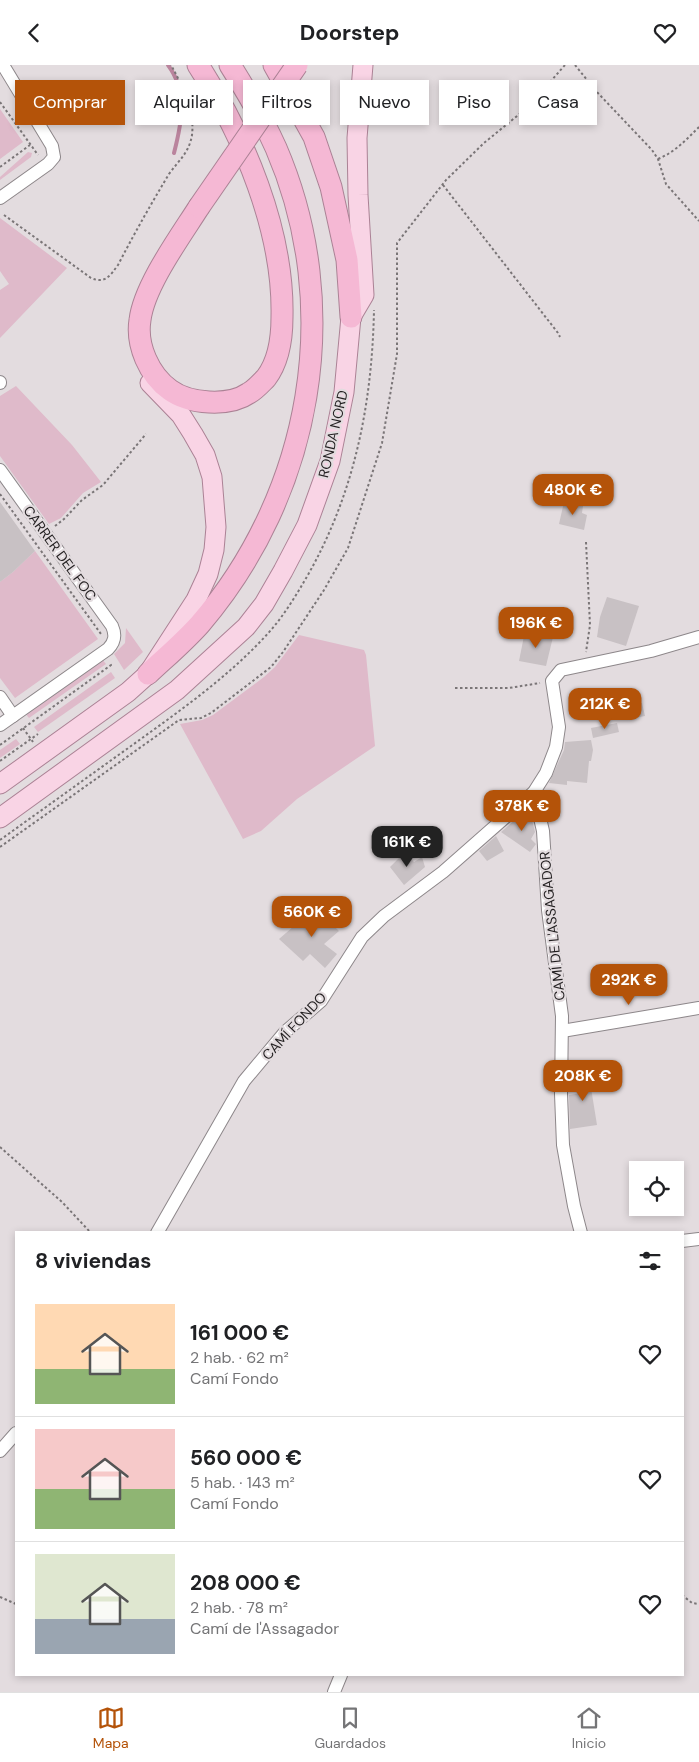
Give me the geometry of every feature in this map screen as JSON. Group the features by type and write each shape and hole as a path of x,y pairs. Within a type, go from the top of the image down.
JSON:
{"highway":[{"path":"198,65 213,87 255,176 270,219 283,299 282,339 266,377 248,394 226,401 202,403 187,399 170,390 154,374 144,356 139,337 140,319 151,287 195,205 297,65"},
{"path":"148,674 199,625 241,567 257,541 292,459 306,401 313,326 308,257 301,226 276,148 252,100 230,65"},
{"name":"RONDA NORD","path":"274,65 314,137 331,187 347,260 351,317"}],"main road":[{"path":"351,317 364,295 357,148 363,65"},
{"path":"0,784 128,692 148,674 196,600 208,574 214,550 216,527 212,477 205,455 181,415 150,383 138,363 132,329 135,305 146,279 195,205"},
{"name":"RONDA NORD","path":"0,818 115,737 177,690 246,627 264,604 307,525 330,461 344,392 351,317"}],"street":[{"path":"0,198 48,164 54,157 52,147 3,65"},
{"name":"CARRER DEL FOC","path":"0,470 112,626 115,638 112,645 103,653"},
{"path":"552,681 561,670 651,651 699,637"},
{"path":"0,725 16,720 103,653"},
{"name":"CAMÍ FONDO","path":"158,1231 244,1081 285,1032 321,1001 362,937 384,916 443,872 534,792 546,773 556,747 558,727 552,681"},
{"path":"0,697 16,720"},
{"name":"CAMÍ DE L'ASSAGADOR","path":"534,792 543,831 548,909 562,1016 561,1094 563,1145 580,1231"},
{"path":"562,1031 699,1008"},
{"path":"684,1241 699,1239"},
{"path":"0,1451 15,1434"},
{"path":"334,1692 341,1676"}],"path":[{"path":"4,215 91,279 103,281 110,276 171,172 184,156 190,144 192,133 191,114 185,95 171,65"},
{"path":"575,65 658,159 666,184 699,221"},
{"path":"0,102 38,156"},
{"path":"658,159 671,153 699,127"},
{"path":"0,167 30,145"},
{"path":"443,185 560,337"},
{"path":"45,532 64,519 82,500 103,485 146,434"},
{"path":"0,494 104,638 97,645 111,665 0,745"},
{"path":"585,664 590,625 586,542"},
{"path":"454,688 508,688 552,681"},
{"path":"0,839 192,701"},
{"path":"16,720 24,728 32,741"},
{"path":"0,761 32,741 38,734"},
{"path":"0,1147 62,1202 89,1231"},
{"path":"0,1597 15,1604"},
{"path":"684,1597 692,1603 699,1604"}],"shaded area":[{"path":"0,109 23,142 0,159"},
{"path":"28,152 32,153 31,157 0,180 0,177"},
{"path":"0,218 67,268 0,338 0,290 9,284 0,271"},
{"path":"16,386 72,445 101,482 83,493 61,518 49,524 0,456 0,396"},
{"path":"35,551 98,639 15,698 0,678 0,582"},
{"path":"126,628 143,652 124,670 114,654 125,643"},
{"path":"299,635 364,650 375,746 297,799 261,831 243,839 180,724 202,720 213,715 264,677 275,667"},
{"path":"102,659 106,664 29,718 25,713"},
{"path":"111,672 115,678 38,732 34,727"},
{"path":"16,739 20,744 0,758 0,750"}],"building":[{"path":"0,502 35,551 0,582"},
{"path":"564,502 583,506 582,513 587,515 584,530 559,524"},
{"path":"607,597 639,606 626,646 597,637 600,617"},
{"path":"525,631 553,637 546,666 519,661"},
{"path":"642,703 645,716 629,719 626,706"},
{"path":"617,723 619,732 593,738 591,728"},
{"path":"591,740 593,750 591,761 589,761 587,783 567,781 567,785 549,783 564,750 565,742"},
{"path":"524,812 531,816 535,832 531,839 536,844 530,852 501,832"},
{"path":"496,836 504,851 487,861 479,851"},
{"path":"405,852 414,862 422,857 425,867 404,885 390,867"},
{"path":"315,908 339,931 324,944 337,954 325,968 310,954 303,961 279,939"},
{"path":"587,1063 597,1125 570,1129 569,1095 582,1093 577,1064"}],"waterway":[{"path":"168,65 178,86 182,107 174,153"}]}
